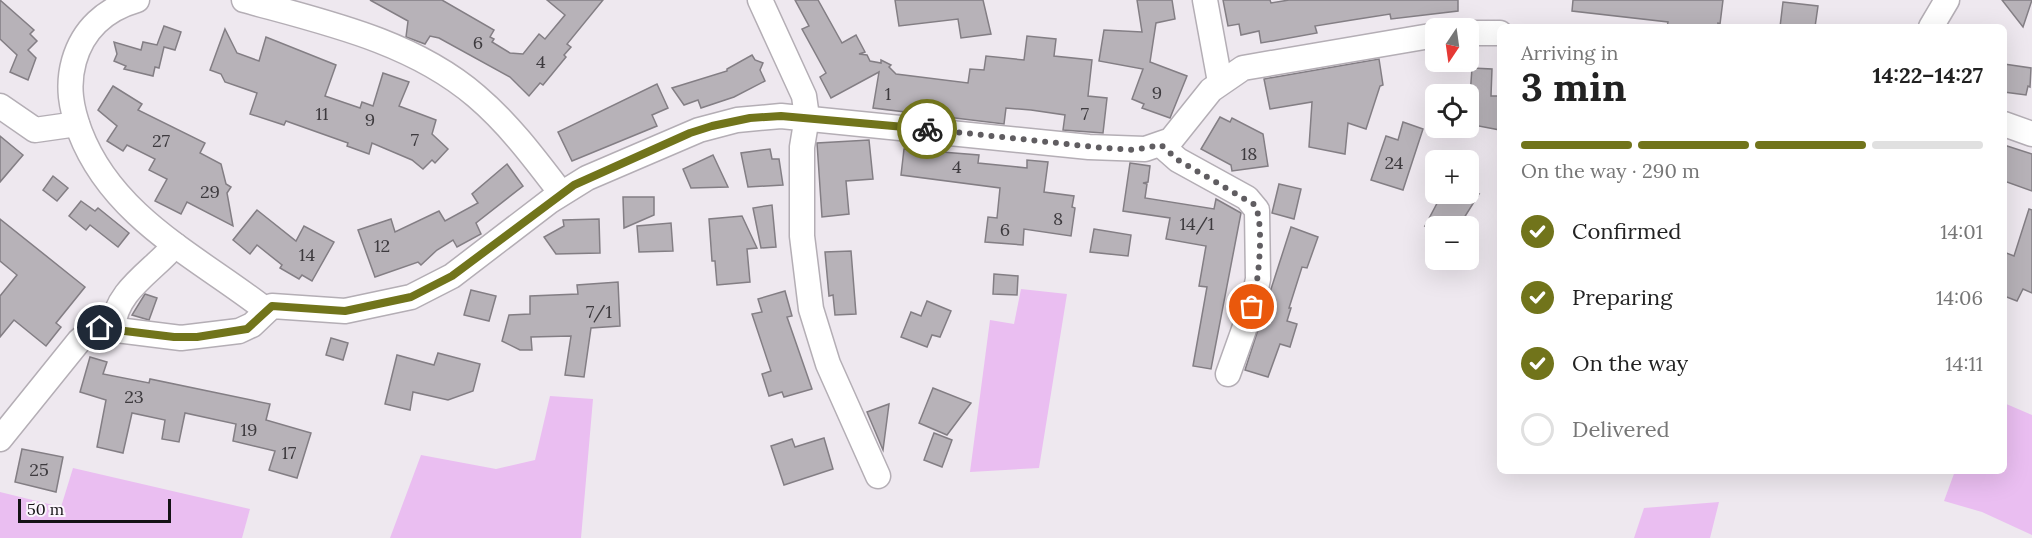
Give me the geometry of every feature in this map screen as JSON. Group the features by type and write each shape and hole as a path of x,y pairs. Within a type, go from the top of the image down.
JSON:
{"street":[{"path":"137,0 106,14 90,28 78,48 70,88 77,124 93,161 105,181 125,202 175,245 266,310"},
{"path":"244,0 301,15 395,46 456,80 485,104 514,134 561,193"},
{"path":"760,0 802,85 807,117 802,147 802,236 809,299 828,364 878,476"},
{"path":"1205,0 1220,82"},
{"path":"1933,24 1947,0"},
{"path":"1479,33 1497,33"},
{"path":"0,440 82,338 97,329 113,328 174,337 197,337 243,331 266,310 276,305 312,311 345,311 411,297 452,276 561,193 598,173 699,130 750,118 807,117 1134,150 1161,145 1175,137 1220,82 1238,70 1254,64 1425,37"},
{"path":"0,106 35,130 77,124"},
{"path":"2007,125 2032,134"},
{"path":"1161,145 1178,160 1247,198 1257,210 1258,279 1252,307 1228,374"},
{"path":"113,328 115,310 120,302 175,245"}],"shaded area":[{"path":"1021,289 1067,294 1039,468 970,472 990,320 1014,324"},
{"path":"550,396 593,399 581,538 390,538 421,455 496,469 535,460"},
{"path":"2007,404 2032,415 2032,535 1982,512 1944,501 1954,474 2007,474"},
{"path":"73,468 250,509 242,538 0,538 0,492 61,507"},
{"path":"1719,502 1710,538 1634,538 1644,508"}],"building":[{"path":"0,0 34,30 30,34 37,41 28,50 36,58 28,80 10,72 17,55 0,39"},
{"path":"370,0 442,0 494,30 490,37 494,39 492,42 510,53 523,54 539,34 545,39 565,15 547,0 603,0 567,44 571,47 564,55 566,57 543,85 540,83 529,96 510,77 439,38 430,36 425,44 406,37 408,21"},
{"path":"795,0 818,0 842,43 856,35 865,52 859,54 867,55 870,61 881,63 881,60 891,65 889,67 896,74 968,83 970,69 984,70 986,56 1024,60 1027,36 1056,39 1054,56 1092,60 1088,96 1107,98 1103,133 1063,130 1065,115 1031,110 1006,108 1004,124 873,108 879,72 831,98 820,77 826,73 802,29 809,26"},
{"path":"895,0 983,0 991,34 961,38 958,19 899,26"},
{"path":"1137,0 1172,0 1175,19 1156,23 1150,62 1187,76 1170,118 1142,108 1144,104 1132,99 1143,69 1099,61 1104,30 1142,32"},
{"path":"1223,0 1270,0 1271,3 1289,0 1458,0 1458,11 1391,19 1390,14 1315,26 1317,33 1261,43 1259,31 1241,35 1239,24 1228,26"},
{"path":"1573,0 1723,0 1720,24 1668,24 1668,22 1572,11"},
{"path":"2002,0 2032,0 2023,27"},
{"path":"1783,2 1818,6 1815,24 1780,24"},
{"path":"164,26 181,32 175,50 164,47 159,68 155,67 153,76 124,69 126,66 114,61 117,54 114,42 141,50 143,42 157,45"},
{"path":"225,29 237,53 259,61 266,37 336,65 325,96 360,108 362,102 373,106 383,73 409,82 399,106 436,120 432,134 448,149 435,163 432,160 423,169 412,160 372,143 369,154 347,146 348,143 286,121 284,125 250,114 257,93 225,82 221,74 210,70"},
{"path":"752,55 755,60 763,63 760,70 765,81 734,97 701,108 698,100 684,105 672,88 727,71"},
{"path":"1379,59 1383,85 1380,86 1366,129 1348,123 1345,154 1309,147 1312,102 1270,109 1264,79"},
{"path":"2007,64 2031,68 2030,87 2028,86 2026,95 2007,92"},
{"path":"1479,68 1492,69 1491,96 1497,96 1497,129 1479,126 1479,84 1471,84 1472,72 1479,72"},
{"path":"657,84 668,108 652,115 657,126 572,161 558,132"},
{"path":"113,86 142,104 138,110 205,143 200,153 221,164 226,184 231,187 227,193 233,226 187,202 181,214 155,201 167,179 149,170 155,159 127,145 123,151 107,141 117,126 98,110"},
{"path":"1220,117 1230,122 1232,118 1263,134 1268,166 1232,171 1231,165 1201,149"},
{"path":"1403,122 1423,129 1403,190 1371,180 1386,136 1398,140"},
{"path":"0,136 23,155 0,182"},
{"path":"869,140 873,179 846,181 849,214 822,217 817,143"},
{"path":"2007,146 2032,154 2032,191 2007,182"},
{"path":"770,149 772,159 779,159 783,185 748,187 741,153"},
{"path":"904,149 979,155 978,163 1027,168 1027,160 1048,162 1044,192 1074,196 1072,207 1075,208 1071,236 1024,229 1023,245 985,242 988,217 997,218 1000,188 901,175"},
{"path":"713,155 728,187 691,188 683,169"},
{"path":"1130,163 1150,166 1148,182 1143,183 1147,184 1145,198 1214,209 1216,199 1241,213 1211,369 1193,366 1207,287 1199,286 1206,246 1166,239 1170,218 1123,211"},
{"path":"507,164 523,186 476,223 481,234 457,247 453,240 437,250 421,265 418,262 375,277 358,230 391,219 395,232 439,211 445,221 478,203 472,194"},
{"path":"53,176 68,188 57,201 43,190"},
{"path":"1279,184 1301,189 1294,219 1272,213"},
{"path":"623,197 654,197 654,215 624,228"},
{"path":"81,201 95,211 98,208 129,233 118,247 90,225 86,230 69,216"},
{"path":"1437,204 1473,204 1465,216 1430,216"},
{"path":"772,205 776,247 761,248 753,208"},
{"path":"2029,209 2032,210 2032,293 2023,289 2017,301 2007,297 2007,253 2014,256"},
{"path":"257,210 296,241 304,226 334,242 312,281 302,275 299,279 280,268 282,265 257,245 250,254 233,240"},
{"path":"742,216 757,248 747,249 750,282 717,285 715,261 712,261 709,219"},
{"path":"0,219 85,287 56,323 61,327 46,346 14,320 0,337 0,296 17,275 0,261"},
{"path":"599,219 600,253 556,254 544,237 564,226 563,220"},
{"path":"671,223 673,251 639,252 637,226"},
{"path":"1291,227 1318,237 1307,268 1302,267 1289,308 1291,308 1287,321 1297,324 1290,347 1280,344 1268,377 1245,370"},
{"path":"1094,229 1131,235 1128,256 1090,252"},
{"path":"851,251 856,314 835,315 833,295 829,296 825,252"},
{"path":"994,274 1018,276 1017,295 993,294"},
{"path":"618,282 620,326 591,328 584,377 565,375 571,336 531,337 532,350 520,350 502,341 509,315 530,314 530,296 578,294 577,285"},
{"path":"471,290 496,296 489,321 464,315"},
{"path":"785,291 792,316 787,317 812,389 784,397 782,392 769,396 762,374 771,371 752,314 762,312 758,299"},
{"path":"145,294 157,298 149,320 132,315"},
{"path":"927,301 951,311 940,337 932,335 927,347 901,337 911,312 921,316"},
{"path":"331,338 348,343 343,360 326,355"},
{"path":"438,353 480,364 473,391 448,400 413,392 410,410 385,404 397,355 434,365"},
{"path":"90,357 107,362 103,374 149,383 150,379 270,404 266,420 311,433 297,478 269,470 275,451 233,441 236,424 185,413 179,442 162,439 165,420 132,413 123,453 97,447 106,400 80,392"},
{"path":"933,388 971,403 947,435 919,423"},
{"path":"889,404 883,450 867,412"},
{"path":"934,433 952,440 942,467 924,460"},
{"path":"824,438 833,469 784,485 771,446 792,439 795,447"},
{"path":"22,449 63,457 56,492 15,482"}],"way so far":[{"path":"927,129 1104,148 1134,150 1161,145 1178,160 1247,198 1255,205 1258,217 1259,271 1252,307"}],"route":[{"path":"100,328 181,338 197,337 247,329 272,306 334,312 384,305 411,297 452,276 574,185 690,133 724,123 781,116 927,129"}]}
